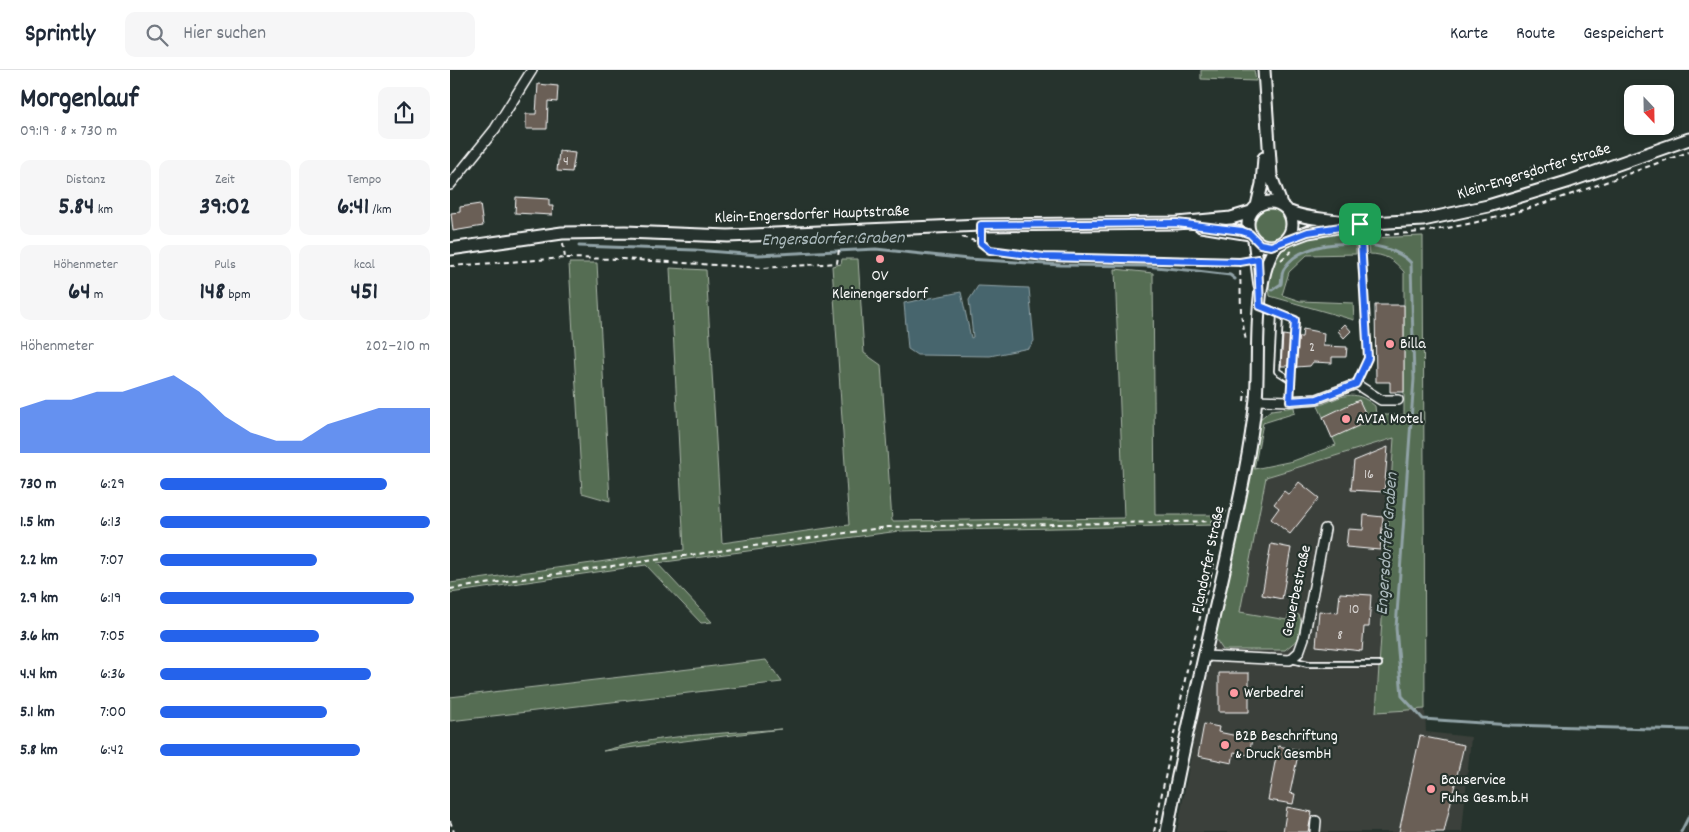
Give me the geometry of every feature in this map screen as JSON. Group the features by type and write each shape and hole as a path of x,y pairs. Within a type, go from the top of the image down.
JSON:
{"main road":[{"path":"1177,223 1252,236 1265,246 1281,243 1292,228 1272,176 1267,134 1264,70"},
{"path":"1252,236 1248,225 1262,184 1267,134"},
{"name":"Klein-Engersdorfer Straße","path":"1281,243 1308,232 1358,224 1435,217 1534,193 1689,139"},
{"path":"1177,223 1226,219 1254,209 1269,201 1285,208"},
{"name":"Klein-Engersdorfer Straße","path":"1285,208 1307,218 1342,220 1358,224"},
{"name":"Klein-Engersdorfer Hauptstraße","path":"450,249 562,233 624,232 728,236 981,225 1177,223"},
{"name":"Flandorfer Straße","path":"1167,832 1187,727 1205,656 1230,521 1256,400 1263,260 1252,236"},
{"name":"Flandorfer Straße","path":"1263,260 1281,243"}],"street":[{"path":"450,185 495,129 532,70"},
{"path":"1256,400 1290,401 1317,399 1356,384 1381,400 1398,400"},
{"name":"Gewerbestraße","path":"1205,656 1290,660 1299,652 1304,638 1325,529"},
{"path":"1315,832 1316,821"}],"lane":[{"path":"1356,384 1368,358 1363,249 1358,224"},
{"path":"1260,306 1295,320 1290,401"},
{"path":"1280,315 1277,371 1291,380"},
{"path":"1290,660 1308,664 1378,664"}],"path":[{"path":"1531,167 1534,193"},
{"path":"981,225 981,243 990,250 1044,257 1240,262 1281,261 1297,246"},
{"path":"562,233 565,258"},
{"path":"450,266 565,258 622,259 763,268 837,263 840,243"},
{"path":"1240,262 1241,314 1247,343"},
{"path":"1244,410 1245,391"},
{"path":"1222,530 1230,521"},
{"path":"450,588 888,527 1230,521"},
{"path":"1154,832 1190,660 1215,558"},
{"path":"450,821 454,832"}],"shaded area":[{"path":"1395,438 1376,711 1425,709 1426,732 1471,737 1462,832 1177,832 1197,722 1254,480"}],"green space":[{"path":"1201,70 1254,70 1256,81 1201,79"},
{"path":"1270,207 1277,208 1282,212 1286,217 1286,231 1282,236 1277,240 1270,241 1263,240 1258,236 1254,231 1253,224 1254,217 1258,212 1263,208"},
{"path":"1331,232 1348,232 1354,235 1356,254 1307,255 1289,272 1282,295 1300,301 1353,303 1354,320 1270,296 1269,280 1271,267 1283,249 1304,239"},
{"path":"1423,236 1425,709 1376,712 1394,438 1266,477 1240,612 1287,620 1289,613 1299,615 1301,621 1298,639 1285,650 1223,650 1215,638 1260,419 1271,410 1294,407 1295,413 1263,423 1254,469 1293,461 1336,445 1318,406 1341,397 1354,395 1367,400 1375,406 1376,415 1404,415 1404,272 1389,258 1369,254 1367,238"},
{"path":"842,259 858,259 864,353 881,365 892,521 1124,518 1115,269 1153,273 1155,515 1215,515 1227,511 1215,525 899,531 657,563 712,622 701,623 646,565 450,593 450,583 684,550 670,268 706,270 722,543 849,525 832,266 841,264"},
{"path":"569,263 597,263 610,501 582,493"},
{"path":"766,660 782,682 450,721 450,697"},
{"path":"781,729 603,751 625,745 669,738"}],"water":[{"path":"978,286 1029,288 1034,341 1029,348 990,356 917,355 908,349 904,303 961,292 971,338 973,337 969,300"}],"building":[{"path":"538,84 558,86 557,102 548,101 547,129 526,129 526,114 536,114"},
{"path":"559,151 575,153 572,172 557,171"},
{"path":"516,197 549,199 549,206 553,206 552,215 515,213"},
{"path":"480,204 483,226 453,231 451,213 460,212 460,207"},
{"name":"Billa","path":"1375,305 1404,305 1404,392 1390,392 1390,382 1376,382"},
{"path":"1345,324 1351,331 1344,338 1338,331"},
{"path":"1303,329 1324,333 1323,346 1347,347 1346,357 1332,357 1332,363 1313,362 1310,366 1296,367 1298,337 1302,337"},
{"path":"1283,335 1290,336 1288,366 1281,366"},
{"name":"AVIA Motel","path":"1359,400 1369,421 1332,438 1323,417"},
{"path":"1388,447 1384,492 1351,490 1354,461"},
{"path":"1299,482 1319,498 1290,534 1271,519 1279,508 1274,504 1284,491 1289,495"},
{"path":"1364,515 1383,517 1380,550 1346,547 1348,529 1363,530"},
{"path":"1271,544 1291,548 1282,599 1262,595"},
{"path":"1340,593 1371,595 1369,627 1364,627 1362,651 1316,646 1319,611 1338,613"},
{"name":"Werbedrei","path":"1219,673 1249,673 1249,712 1219,712"},
{"name":"B2B Beschriftung & Druck GesmbH","path":"1204,724 1219,727 1218,732 1252,739 1249,755 1234,752 1232,763 1198,756"},
{"name":"Bauservice Fuhs Ges.m.b.H","path":"1420,736 1464,745 1444,832 1399,832"},
{"path":"1278,746 1299,750 1290,793 1295,794 1293,804 1268,800"},
{"path":"1287,807 1312,812 1308,832 1283,832"}],"waterway":[{"name":"Engersdorfer Graben","path":"1272,290 1281,284 1283,271 1293,258 1308,250 1326,245 1366,245 1384,248 1400,254 1411,263 1414,379 1396,628 1402,696 1423,719 1511,725 1689,730"},
{"name":"Engersdorfer Graben","path":"579,246 695,250 758,255 876,249 968,259 1061,265 1145,266 1230,275 1235,279"},
{"path":"1681,832 1689,816"}],"place":[{"name":"OV Kleinengersdorf","path":"880,259"},
{"name":"Billa","path":"1390,344"},
{"name":"AVIA Motel","path":"1346,419"},
{"name":"Werbedrei","path":"1234,693"},
{"name":"B2B Beschriftung & Druck GesmbH","path":"1225,745"},
{"name":"Bauservice Fuhs Ges.m.b.H","path":"1431,789"}],"route":[{"path":"1177,223 1242,231 1250,234 1260,244 1271,246 1299,234 1360,224 1364,263 1368,358 1356,384 1317,399 1290,401 1295,320 1260,306 1261,292 1258,276 1258,259 1240,262 1044,257 990,250 981,243 981,225 1177,223"}]}
